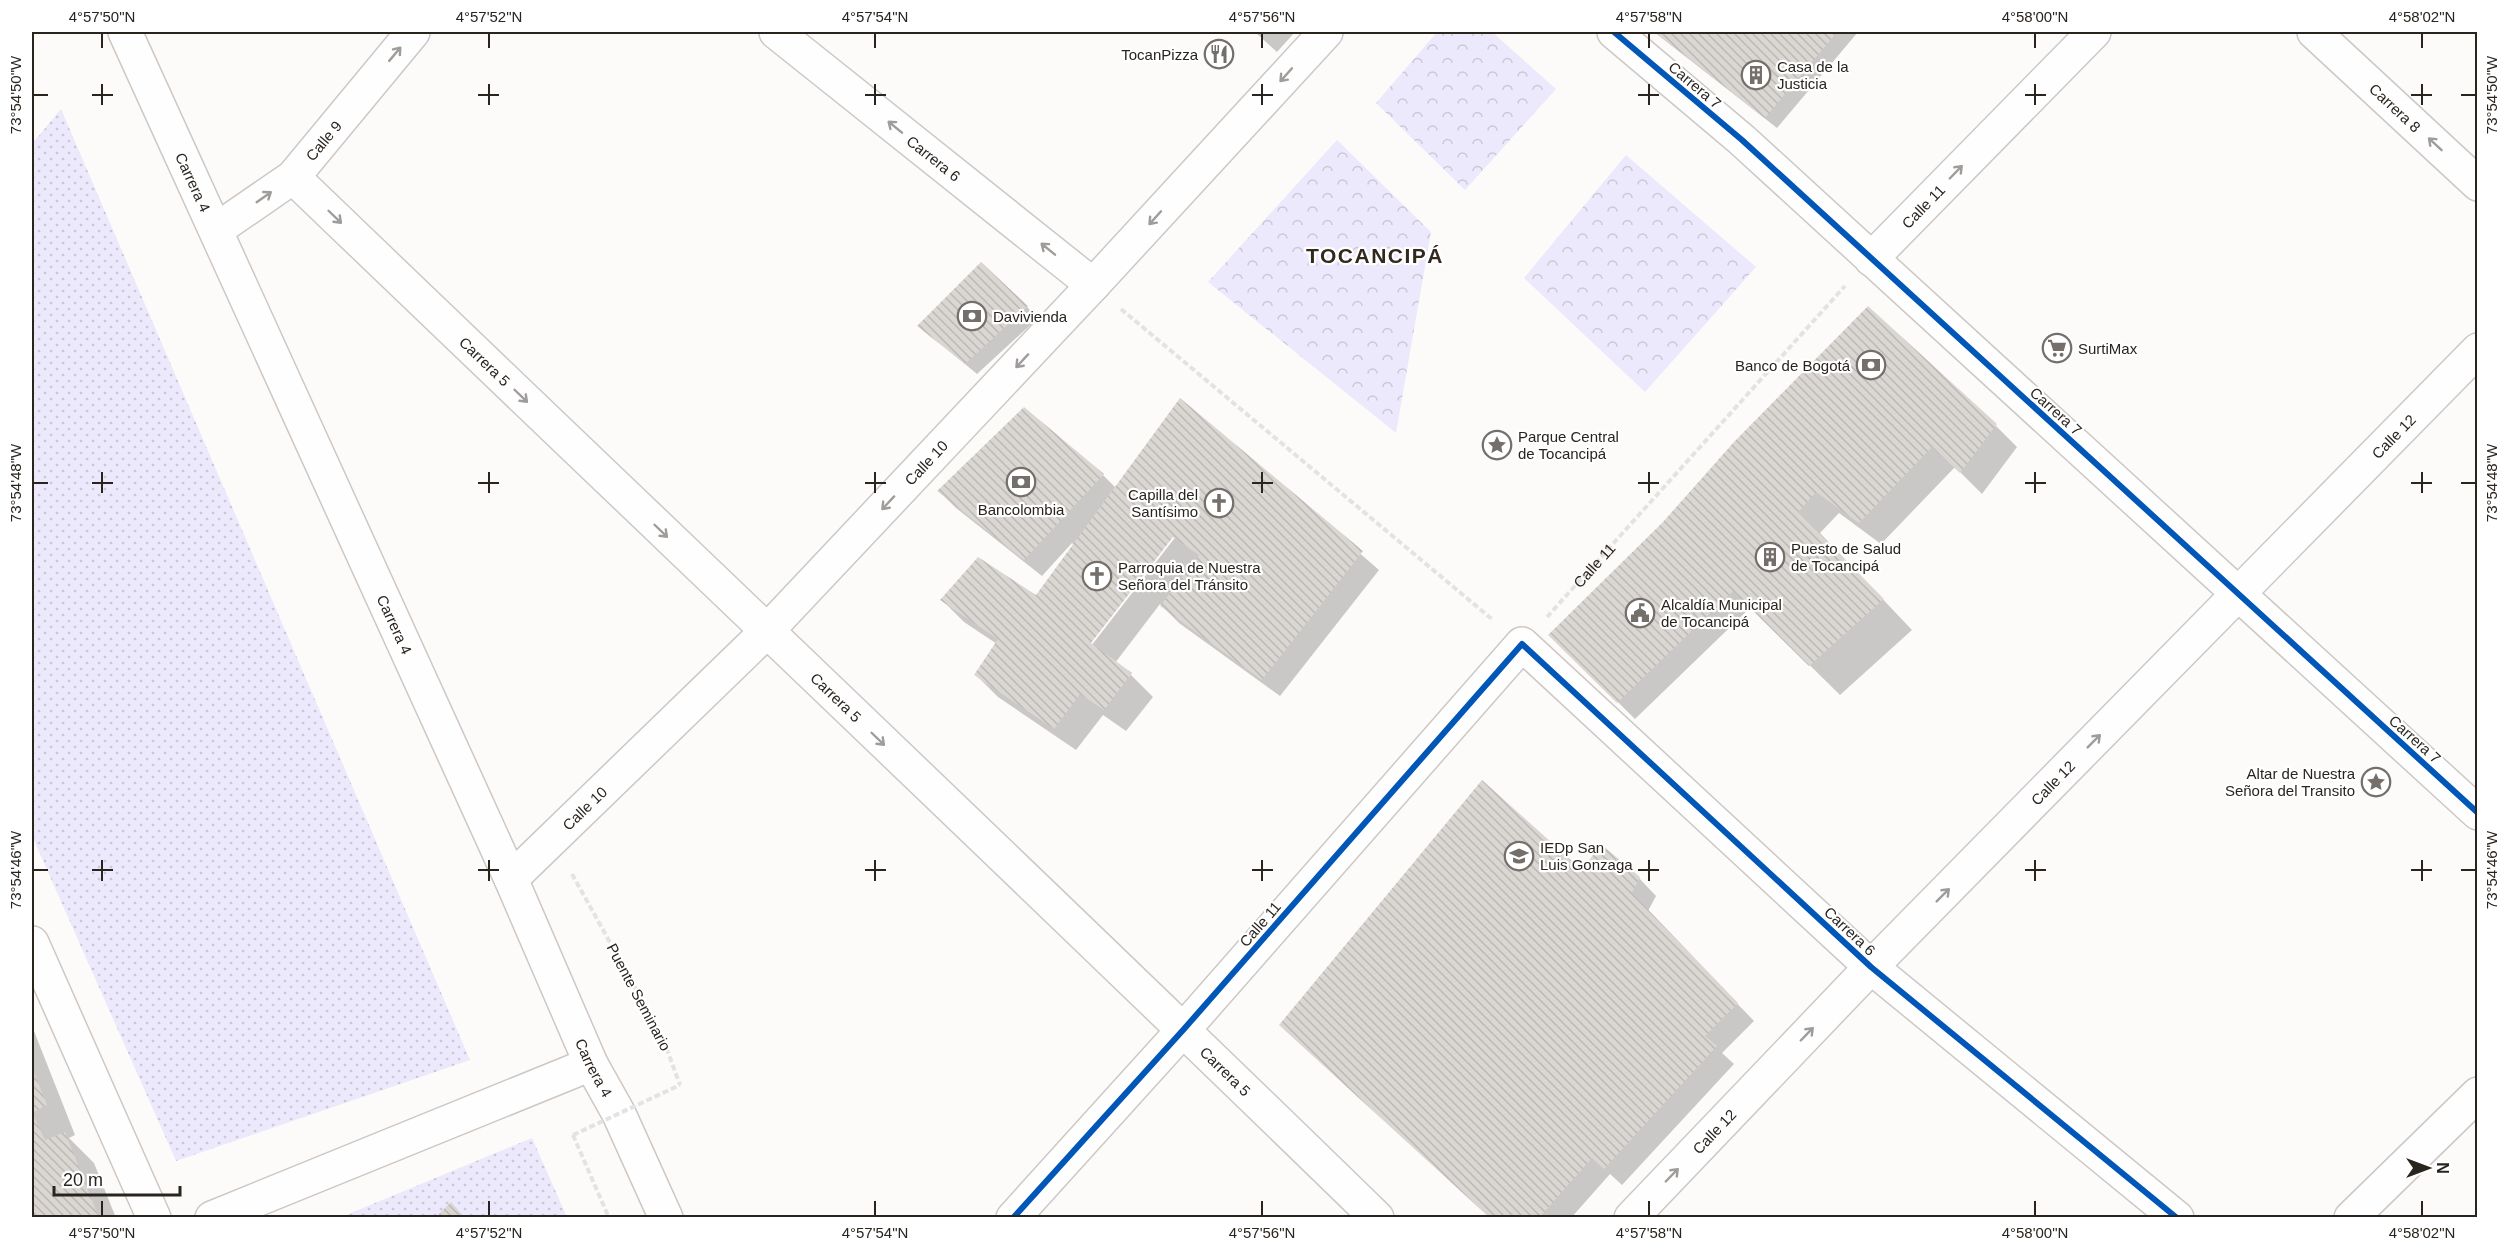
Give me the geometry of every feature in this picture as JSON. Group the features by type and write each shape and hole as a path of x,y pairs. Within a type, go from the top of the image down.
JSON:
{"street":[{"name":"Carrera 4","path":"126,32 511,879 591,1064 619,1114 666,1218"},
{"name":"Calle 9","path":"216,230 293,177 413,32"},
{"name":"Carrera 6","path":"776,32 1093,285"},
{"name":"Calle 10","path":"511,879 766,632 1093,285 1326,32"},
{"name":"Carrera 7","path":"1614,32 1742,140 2478,813"},
{"name":"Calle 11","path":"1871,259 2094,32"},
{"name":"Carrera 8","path":"2314,32 2478,184"},
{"name":"Carrera 5","path":"293,177 766,632 1184,1029 1377,1218"},
{"name":"Calle 12","path":"1631,1218 1871,967 2478,350"},
{"name":"Carrera 6","path":"1522,644 1871,967 2177,1218"},
{"name":"Calle 11","path":"1013,1218 1184,1029 1522,644"},
{"path":"32,943 154,1218"},
{"path":"212,1218 591,1064"},
{"path":"2351,1218 2478,1094"}],"green space":[{"path":"1437,32 1492,32 1556,89 1465,190 1376,103"},
{"path":"61,109 470,1060 176,1161 32,836 32,144"},
{"path":"1337,140 1431,232 1396,433 1208,282"},
{"path":"1626,155 1756,267 1645,392 1524,278"},
{"path":"532,1138 567,1217 339,1218"}],"building":[{"name":"Casa de la Justicia","path":"1655,32 1837,32 1765,118"},
{"name":"Davivienda","path":"981,262 1028,306 965,364 917,326"},
{"path":"1868,306 1997,424 1960,473 1932,447 1859,523 1816,492 1798,512 1884,599 1809,666 1733,591 1617,703 1548,635 1663,522 1734,442"},
{"path":"1180,398 1363,551 1262,680 1160,606 1199,555 1173,537 1091,643 1132,673 1104,710 1080,694 1054,729 974,675 998,639 940,600 978,557 1036,595"},
{"name":"Bancolombia","path":"1024,407 1104,474 1024,560 937,491"},
{"name":"IEDp San Luis Gonzaga","path":"1482,780 1582,870 1601,844 1640,877 1632,893 1738,1003 1705,1036 1717,1046 1604,1169 1592,1158 1539,1218 1490,1218 1279,1025"},
{"path":"32,1068 47,1105 32,1113"},
{"path":"32,1113 45,1140 65,1132 99,1218 32,1218"},
{"path":"451,1202 465,1218 435,1218"}],"cycle path":[{"path":"1614,32 1742,140 2478,813"},
{"path":"1013,1218 1184,1029 1522,644 1871,967 2177,1218"}],"place":[{"name":"TocanPizza","path":"1219,54"},
{"name":"Casa de la Justicia","path":"1756,75"},
{"name":"Davivienda","path":"972,316"},
{"name":"SurtiMax","path":"2057,348"},
{"name":"Banco de Bogotá","path":"1871,365"},
{"name":"Parque Central de Tocancipá","path":"1497,445"},
{"name":"Bancolombia","path":"1021,482"},
{"name":"Capilla del Santísimo","path":"1219,503"},
{"name":"Puesto de Salud de Tocancipá","path":"1770,557"},
{"name":"Parroquia de Nuestra Señora del Tránsito","path":"1097,576"},
{"name":"Alcaldía Municipal de Tocancipá","path":"1640,613"},
{"name":"Altar de Nuestra Señora del Transito","path":"2376,782"},
{"name":"IEDp San Luis Gonzaga","path":"1519,856"}],"district":[{"name":"TOCANCIPÁ","path":"1375,255"}]}
